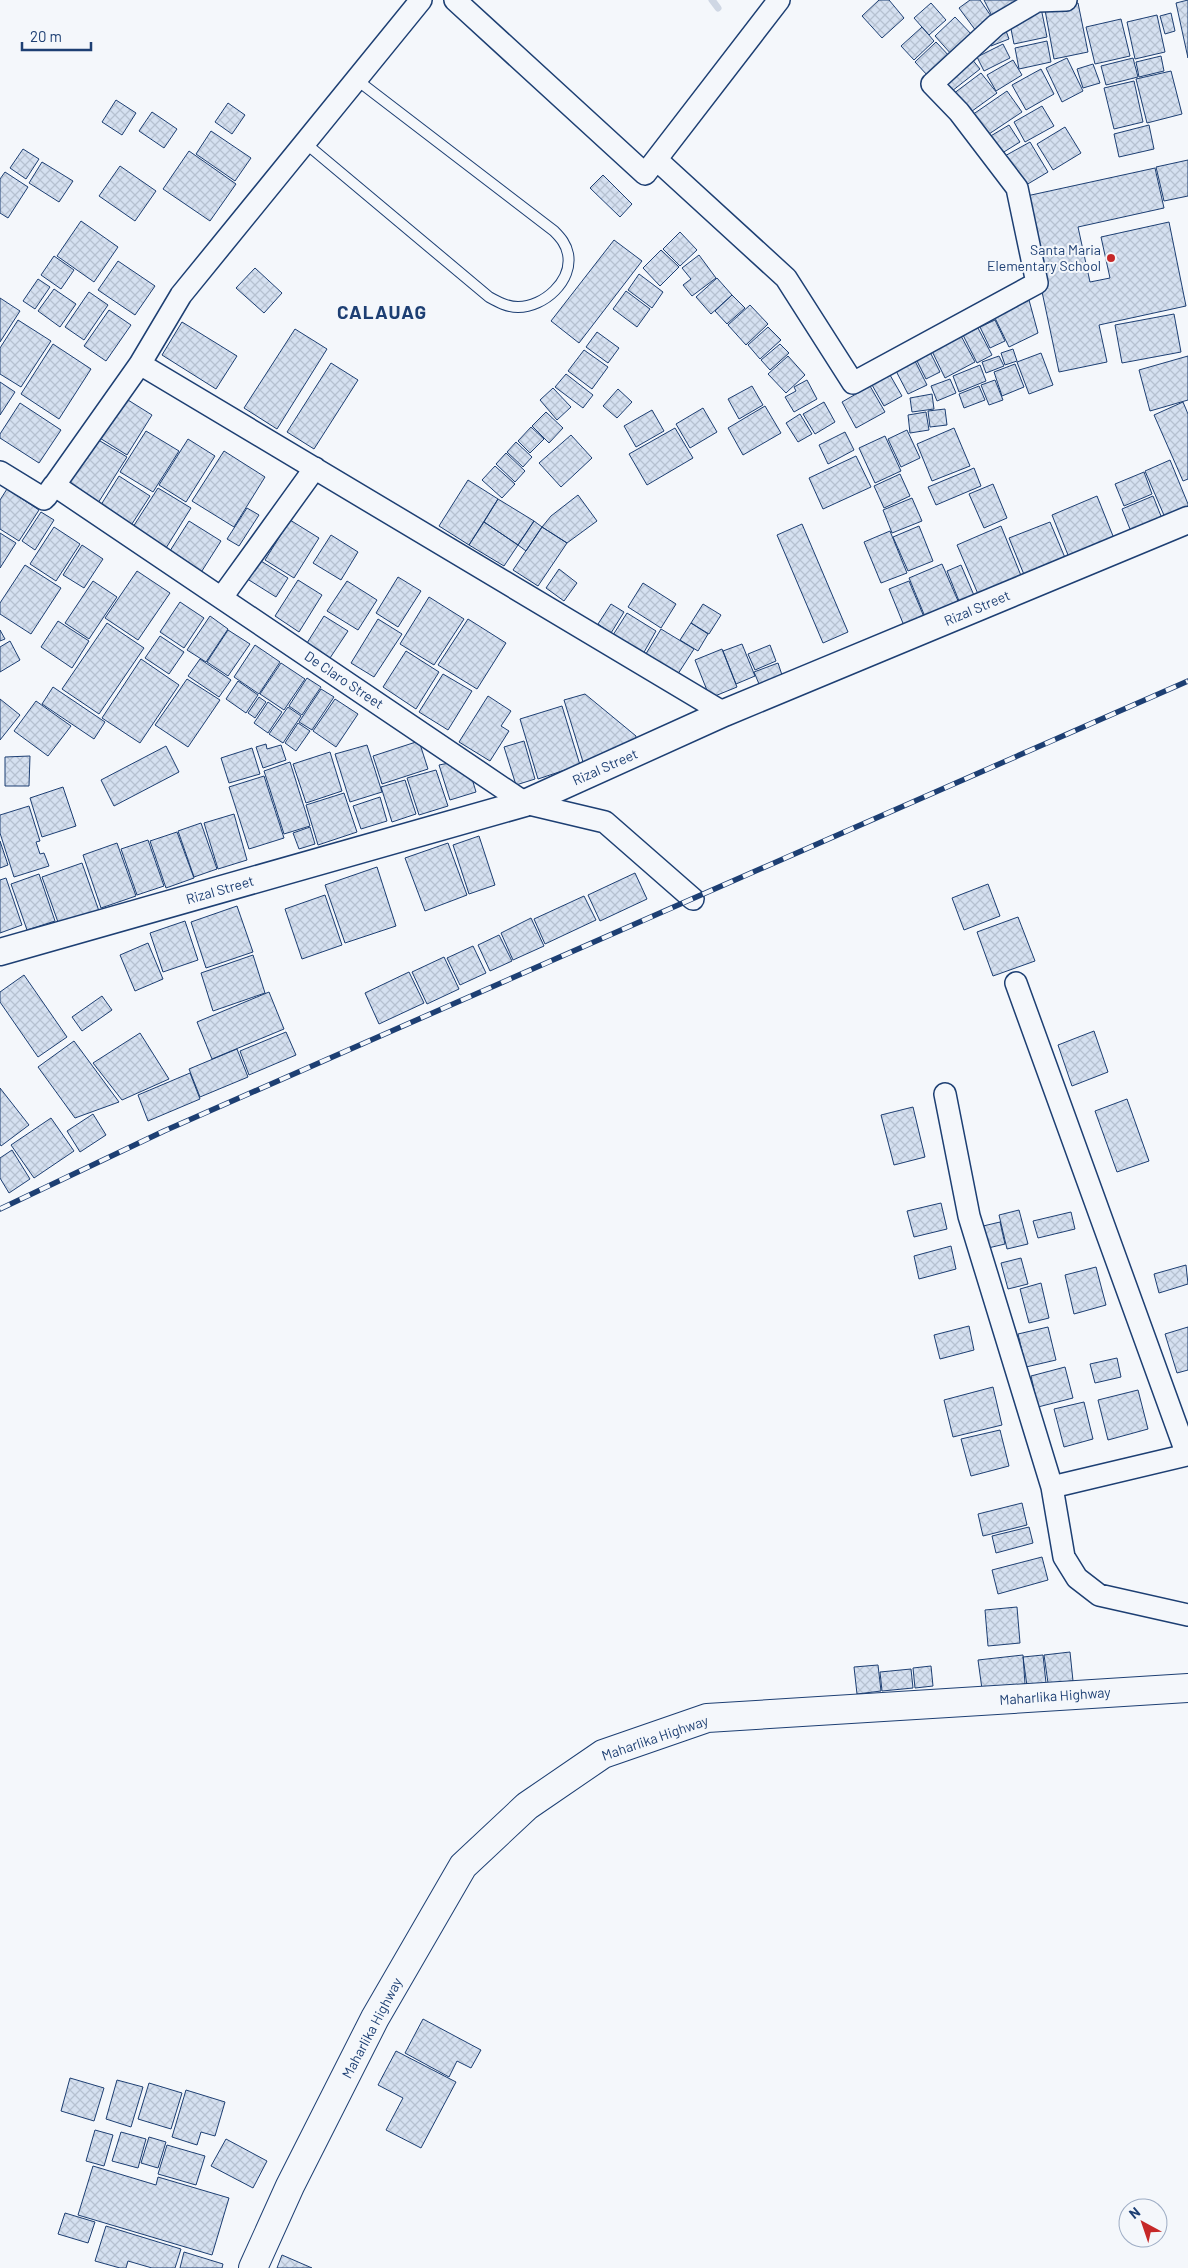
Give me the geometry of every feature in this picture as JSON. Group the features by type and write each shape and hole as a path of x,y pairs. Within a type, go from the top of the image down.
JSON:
{"highway":[{"name":"Maharlika Highway","path":"253,2268 290,2186 375,2018 463,1866 527,1806 602,1754 707,1718 1188,1688"}],"street":[{"path":"0,472 44,500 140,364 181,295 421,0"},
{"path":"455,0 645,174 779,0"},
{"path":"657,160 786,278 853,383 1037,282 1017,188 959,112 932,84 996,25 1037,1 1066,0"},
{"path":"140,364 724,713"},
{"path":"222,597 315,468"},
{"name":"De Claro Street","path":"54,486 222,597 525,803 605,822 693,898"},
{"name":"Rizal Street","path":"0,952 525,803 724,713 1188,520"},
{"path":"1016,983 1186,1455 1052,1487"},
{"path":"945,1094 969,1216 1052,1487 1064,1557 1077,1578 1099,1595 1188,1614"}],"lane":[{"path":"304,142 489,297 503,305 519,307 534,304 548,297 559,286 566,271 568,256 564,241 554,231 357,80"}],"building":[{"path":"879,0 889,0 904,18 882,38 862,16"},
{"path":"970,0 980,0 993,19 976,31 959,8"},
{"path":"984,0 1020,0 992,16"},
{"path":"1188,0 1188,58 1176,3"},
{"path":"931,3 946,20 929,35 914,18"},
{"path":"1078,3 1088,52 1054,59 1045,10"},
{"path":"1041,8 1047,37 1014,44 1010,24"},
{"path":"1171,13 1175,31 1165,34 1160,16"},
{"path":"1157,15 1165,52 1135,59 1127,22"},
{"path":"955,17 973,36 952,55 935,36"},
{"path":"1121,19 1130,56 1095,64 1086,27"},
{"path":"922,27 934,41 914,60 901,46"},
{"path":"1005,28 1009,39 991,46 987,34"},
{"path":"1047,41 1051,62 1019,69 1015,48"},
{"path":"936,42 951,58 929,77 915,62"},
{"path":"1003,44 1010,58 984,71 977,57"},
{"path":"1161,56 1164,71 1139,77 1136,62"},
{"path":"971,58 980,69 952,91 943,79"},
{"path":"1067,58 1083,91 1062,102 1046,68"},
{"path":"1133,58 1138,77 1106,85 1101,66"},
{"path":"1013,60 1022,75 996,91 987,75"},
{"path":"1093,64 1100,83 1083,88 1077,69"},
{"path":"1041,69 1054,94 1026,110 1012,85"},
{"path":"1171,71 1182,114 1147,123 1136,79"},
{"path":"981,73 997,93 968,114 953,94"},
{"path":"1134,81 1143,122 1114,129 1104,88"},
{"path":"1007,91 1022,112 986,136 972,115"},
{"path":"116,100 136,113 122,135 102,122"},
{"path":"228,103 245,115 232,134 215,122"},
{"path":"1042,106 1054,126 1025,142 1014,122"},
{"path":"152,112 177,129 164,148 139,131"},
{"path":"1009,125 1020,142 999,155 989,137"},
{"path":"1149,125 1154,149 1119,157 1114,134"},
{"path":"1065,127 1081,153 1053,170 1037,144"},
{"path":"211,131 251,158 235,181 196,154"},
{"path":"1030,142 1048,172 1021,188 1003,157"},
{"path":"23,149 39,159 26,179 10,168"},
{"path":"189,151 236,184 210,221 163,189"},
{"path":"1188,160 1188,196 1164,201 1156,167"},
{"path":"42,162 73,181 59,202 29,183"},
{"path":"120,166 156,191 135,221 99,196"},
{"name":"Santa Maria Elementary School","path":"1155,168 1164,208 1078,227 1090,282 1110,278 1101,237 1169,222 1186,306 1099,325 1107,362 1059,372 1022,197"},
{"path":"5,172 28,187 8,218 0,213 0,179"},
{"path":"603,175 632,204 620,217 590,188"},
{"path":"81,221 118,247 94,282 57,256"},
{"path":"680,232 697,250 680,266 663,249"},
{"path":"614,240 642,261 579,343 551,321"},
{"path":"661,250 679,267 660,286 643,268"},
{"path":"699,255 716,278 692,296 683,285 691,279 682,268"},
{"path":"54,256 74,270 61,289 41,275"},
{"path":"118,261 155,286 135,315 98,290"},
{"path":"255,268 282,293 264,313 236,288"},
{"path":"639,274 663,292 652,308 628,290"},
{"path":"717,278 732,295 711,314 696,297"},
{"path":"38,279 50,287 35,309 23,301"},
{"path":"54,289 76,304 60,327 38,311"},
{"path":"626,291 650,309 637,327 613,309"},
{"path":"89,292 108,305 84,340 65,327"},
{"path":"732,295 745,308 727,324 715,311"},
{"path":"0,298 20,311 0,342"},
{"path":"1029,300 1038,333 1009,347 995,318"},
{"path":"750,305 768,324 746,345 728,325"},
{"path":"109,310 131,325 106,361 84,346"},
{"path":"1174,314 1181,352 1122,363 1115,325"},
{"path":"18,320 51,341 21,387 0,374 0,348"},
{"path":"995,320 1005,341 990,348 980,327"},
{"path":"182,322 237,356 216,389 162,355"},
{"path":"768,327 781,340 760,359 748,345"},
{"path":"978,328 992,355 977,363 963,335"},
{"path":"295,329 327,349 277,429 244,408"},
{"path":"597,332 619,348 608,363 586,347"},
{"path":"960,334 975,362 945,378 931,349"},
{"path":"53,344 91,369 59,419 21,394"},
{"path":"780,344 789,353 770,370 761,360"},
{"path":"1013,349 1017,361 1005,365 1001,353"},
{"path":"584,350 608,367 592,389 568,371"},
{"path":"930,352 940,372 926,379 916,359"},
{"path":"1041,353 1053,385 1029,394 1017,362"},
{"path":"788,356 805,375 786,393 768,374"},
{"path":"999,356 1004,366 986,373 982,362"},
{"path":"1188,356 1188,400 1150,411 1139,370"},
{"path":"914,359 927,385 908,394 895,369"},
{"path":"331,363 358,380 314,449 287,432"},
{"path":"1015,364 1024,387 1002,396 994,372"},
{"path":"980,365 986,381 959,392 953,376"},
{"path":"566,374 593,395 583,408 555,387"},
{"path":"890,375 902,396 884,406 872,385"},
{"path":"950,379 956,393 937,401 931,386"},
{"path":"807,380 817,399 794,412 785,397 796,391 794,387"},
{"path":"995,380 1003,400 989,405 981,385"},
{"path":"0,382 15,392 0,415"},
{"path":"752,386 763,405 739,419 728,399"},
{"path":"870,386 885,412 856,428 842,402"},
{"path":"979,386 985,400 964,408 959,394"},
{"path":"553,388 571,407 557,420 540,400"},
{"path":"618,389 632,402 617,418 603,406"},
{"path":"932,394 934,409 912,412 910,398"},
{"path":"120,395 152,415 127,455 95,435"},
{"path":"824,402 835,422 815,434 803,414"},
{"path":"1183,402 1188,414 1188,479 1183,481 1154,415"},
{"path":"20,403 61,430 39,463 0,438 0,434"},
{"path":"765,406 781,433 743,455 728,428"},
{"path":"703,408 717,432 690,448 676,424"},
{"path":"945,409 947,425 930,427 928,411"},
{"path":"652,410 664,431 636,447 624,426"},
{"path":"546,412 563,428 549,443 532,426"},
{"path":"926,412 929,430 910,433 908,415"},
{"path":"800,414 812,434 798,442 786,423"},
{"path":"531,427 544,439 530,453 518,441"},
{"path":"675,428 693,458 647,485 629,454"},
{"path":"954,428 970,466 932,481 917,444"},
{"path":"907,430 920,458 901,467 888,439"},
{"path":"146,431 179,451 153,492 120,472"},
{"path":"845,432 854,450 828,464 819,445"},
{"path":"90,435 127,457 98,503 62,480"},
{"path":"571,435 592,458 561,487 539,463"},
{"path":"885,436 901,471 875,483 859,448"},
{"path":"188,439 215,456 186,502 159,485"},
{"path":"516,442 532,457 523,467 507,452"},
{"path":"224,451 265,477 234,527 192,501"},
{"path":"506,453 525,471 515,482 496,464"},
{"path":"856,456 871,487 823,509 809,478"},
{"path":"1170,460 1188,504 1188,511 1166,520 1145,471"},
{"path":"495,466 515,484 502,498 482,480"},
{"path":"974,468 981,486 936,505 928,487"},
{"path":"1144,472 1152,494 1124,506 1115,484"},
{"path":"900,474 910,496 884,508 874,486"},
{"path":"119,476 150,496 130,527 99,508"},
{"path":"468,480 498,499 469,545 439,526"},
{"path":"993,484 1007,518 984,528 969,494"},
{"path":"158,488 191,508 166,548 133,527"},
{"path":"7,489 39,510 19,541 0,529 0,500"},
{"path":"578,495 597,521 567,543 542,527 551,516"},
{"path":"1097,496 1115,541 1070,560 1052,515"},
{"path":"1153,496 1163,521 1132,534 1122,509"},
{"path":"912,498 922,521 892,533 883,510"},
{"path":"498,499 534,521 518,545 484,522"},
{"path":"247,508 259,515 239,546 227,539"},
{"path":"41,512 54,520 35,550 22,541"},
{"path":"290,520 319,538 294,578 265,560"},
{"path":"189,521 221,541 200,574 168,554"},
{"path":"534,521 542,527 526,551 518,545"},
{"path":"484,522 518,545 504,566 469,545"},
{"path":"1050,522 1066,560 1025,577 1009,538"},
{"path":"802,524 848,632 823,643 777,535"},
{"path":"919,526 933,561 908,571 893,537"},
{"path":"1001,526 1024,583 981,601 957,545"},
{"path":"54,527 80,544 56,581 30,564"},
{"path":"542,527 567,543 538,586 513,570"},
{"path":"890,531 907,573 881,583 864,542"},
{"path":"0,533 16,543 0,568"},
{"path":"331,535 358,552 341,580 313,563"},
{"path":"82,545 103,559 84,588 63,575"},
{"path":"253,556 288,578 276,597 241,575"},
{"path":"942,564 962,610 928,624 909,578"},
{"path":"25,565 61,588 31,634 0,614 0,603"},
{"path":"961,565 976,600 961,606 947,571"},
{"path":"559,569 577,583 564,601 546,588"},
{"path":"137,571 170,593 138,640 105,618"},
{"path":"398,577 421,591 398,627 376,613"},
{"path":"298,580 322,595 299,632 275,616"},
{"path":"93,581 117,597 89,639 65,623"},
{"path":"347,581 377,600 358,630 327,611"},
{"path":"909,581 927,624 907,633 889,589"},
{"path":"643,583 676,604 661,628 628,607"},
{"path":"429,597 464,619 434,665 400,644"},
{"path":"180,602 204,618 184,648 160,632"},
{"path":"611,604 624,612 611,633 598,624"},
{"path":"703,604 721,615 709,634 691,623"},
{"path":"627,613 656,631 643,654 613,635"},
{"path":"210,616 228,629 206,662 187,650"},
{"path":"324,616 348,631 330,658 307,643"},
{"path":"378,619 402,634 374,677 351,663"},
{"path":"468,619 506,643 477,689 438,665"},
{"path":"58,621 89,641 72,668 41,647"},
{"path":"107,623 144,648 99,714 62,689"},
{"path":"691,623 708,634 698,651 680,640"},
{"path":"661,629 694,649 676,677 644,657"},
{"path":"0,630 5,639 0,641"},
{"path":"228,630 250,644 228,676 207,662"},
{"path":"160,636 184,652 169,674 145,658"},
{"path":"10,641 20,660 0,672 0,647"},
{"path":"742,644 755,676 736,684 723,651"},
{"path":"255,645 280,662 259,694 234,677"},
{"path":"770,645 776,661 755,670 748,654"},
{"path":"722,649 737,687 710,698 695,660"},
{"path":"406,651 439,672 416,709 383,687"},
{"path":"141,659 179,685 140,743 102,718"},
{"path":"200,659 231,680 219,697 188,676"},
{"path":"281,663 305,679 284,710 260,694"},
{"path":"778,663 782,675 759,684 754,672"},
{"path":"443,674 472,691 448,730 419,712"},
{"path":"307,678 321,687 302,715 289,706"},
{"path":"187,679 220,700 188,747 155,725"},
{"path":"238,681 258,695 246,713 226,699"},
{"path":"53,687 105,722 94,739 42,704"},
{"path":"321,689 334,697 312,730 299,722"},
{"path":"585,694 636,736 635,743 583,762 564,700"},
{"path":"488,696 511,711 501,726 509,731 490,761 459,742"},
{"path":"259,697 266,702 255,718 248,713"},
{"path":"0,699 20,715 0,740"},
{"path":"335,699 358,714 336,747 313,731"},
{"path":"36,701 71,726 48,756 14,731"},
{"path":"268,702 282,712 268,733 254,723"},
{"path":"562,706 580,765 538,779 520,719"},
{"path":"288,707 301,716 283,743 269,734"},
{"path":"298,723 310,731 296,751 285,743"},
{"path":"419,741 428,769 382,784 373,756"},
{"path":"524,741 535,779 516,785 504,747"},
{"path":"266,744 267,749 281,745 286,760 263,768 256,747"},
{"path":"367,745 382,792 350,802 335,754"},
{"path":"166,746 179,772 114,806 101,780"},
{"path":"252,748 260,774 229,783 221,758"},
{"path":"330,752 342,791 306,803 293,764"},
{"path":"30,756 29,786 5,786 5,757"},
{"path":"290,762 310,826 284,834 264,771"},
{"path":"449,763 471,775 476,792 450,800 439,765"},
{"path":"436,770 448,806 419,815 407,778"},
{"path":"264,776 284,838 249,849 229,787"},
{"path":"405,780 416,814 392,822 381,787"},
{"path":"63,787 76,826 42,837 30,798"},
{"path":"344,793 357,832 318,845 306,805"},
{"path":"380,797 387,821 361,829 353,806"},
{"path":"29,806 40,841 36,842 40,854 44,853 49,866 14,877 0,833 0,815"},
{"path":"234,814 247,860 218,869 204,823"},
{"path":"201,823 217,869 194,877 178,831"},
{"path":"310,827 315,844 299,849 293,833"},
{"path":"177,832 194,878 166,888 150,841"},
{"path":"479,836 495,885 469,894 453,845"},
{"path":"148,840 164,886 137,895 121,849"},
{"path":"0,841 8,865 0,868"},
{"path":"117,843 136,896 101,908 83,855"},
{"path":"448,843 467,895 425,911 405,858"},
{"path":"82,863 99,911 59,925 42,877"},
{"path":"377,867 396,926 345,943 325,885"},
{"path":"635,873 647,899 600,921 588,895"},
{"path":"39,874 55,921 27,930 11,884"},
{"path":"6,878 22,925 0,933 0,880"},
{"path":"988,884 1000,916 964,930 952,898"},
{"path":"325,895 342,945 302,959 285,909"},
{"path":"584,896 596,920 545,944 534,919"},
{"path":"237,906 253,952 206,968 191,922"},
{"path":"1018,917 1035,961 993,976 977,932"},
{"path":"531,918 544,946 513,960 501,933"},
{"path":"185,921 198,960 163,972 150,933"},
{"path":"499,935 512,961 490,971 478,945"},
{"path":"148,943 163,979 135,991 120,955"},
{"path":"473,946 486,973 460,985 447,958"},
{"path":"253,955 265,993 213,1011 201,973"},
{"path":"444,957 459,989 427,1004 412,972"},
{"path":"409,972 424,1003 379,1024 365,993"},
{"path":"24,975 67,1037 38,1057 0,1002 0,992"},
{"path":"269,992 284,1029 212,1059 197,1022"},
{"path":"102,996 112,1010 82,1031 72,1017"},
{"path":"1094,1031 1108,1072 1072,1086 1058,1045"},
{"path":"286,1032 296,1055 249,1075 240,1051"},
{"path":"140,1033 169,1079 122,1100 93,1063"},
{"path":"74,1041 119,1102 75,1118 38,1067"},
{"path":"237,1049 248,1077 200,1097 189,1069"},
{"path":"190,1073 200,1099 148,1121 138,1095"},
{"path":"0,1088 29,1125 1,1146 0,1144"},
{"path":"1127,1099 1149,1161 1117,1172 1095,1111"},
{"path":"913,1107 925,1157 894,1165 881,1115"},
{"path":"93,1114 106,1135 80,1152 67,1131"},
{"path":"51,1118 74,1151 34,1178 11,1145"},
{"path":"12,1150 30,1179 9,1193 0,1178 0,1158"},
{"path":"941,1203 947,1229 914,1237 907,1211"},
{"path":"1019,1210 1028,1244 1007,1249 999,1215"},
{"path":"1071,1212 1075,1229 1038,1238 1033,1221"},
{"path":"1000,1222 1005,1244 984,1249 979,1227"},
{"path":"951,1246 956,1269 919,1279 914,1256"},
{"path":"1021,1258 1028,1284 1008,1289 1001,1263"},
{"path":"1186,1265 1188,1284 1159,1293 1154,1274"},
{"path":"1096,1267 1106,1305 1074,1314 1065,1275"},
{"path":"1041,1283 1049,1318 1029,1323 1020,1289"},
{"path":"969,1326 974,1350 940,1359 934,1335"},
{"path":"1048,1327 1056,1360 1026,1367 1018,1334"},
{"path":"1188,1327 1188,1370 1177,1373 1165,1334"},
{"path":"1117,1358 1121,1377 1095,1383 1090,1364"},
{"path":"1065,1367 1073,1398 1038,1407 1031,1376"},
{"path":"993,1387 1002,1425 953,1437 944,1400"},
{"path":"1138,1390 1148,1429 1108,1440 1098,1400"},
{"path":"1084,1402 1093,1439 1064,1447 1054,1409"},
{"path":"1000,1430 1009,1466 971,1476 961,1439"},
{"path":"1022,1503 1027,1525 983,1536 978,1514"},
{"path":"1029,1527 1033,1543 996,1553 992,1536"},
{"path":"1042,1557 1048,1580 998,1594 992,1570"},
{"path":"1017,1607 1020,1643 988,1646 985,1610"},
{"path":"1070,1652 1073,1681 1048,1683 1044,1655"},
{"path":"1023,1655 1025,1684 982,1689 978,1660"},
{"path":"1043,1655 1046,1683 1027,1686 1023,1657"},
{"path":"878,1665 881,1691 857,1694 854,1667"},
{"path":"931,1666 933,1686 915,1688 913,1668"},
{"path":"911,1669 913,1688 882,1691 880,1672"},
{"path":"423,2019 481,2050 471,2068 457,2061 449,2077 405,2053"},
{"path":"396,2051 456,2082 421,2148 386,2130 403,2098 378,2085"},
{"path":"70,2078 104,2088 94,2121 61,2111"},
{"path":"117,2080 143,2087 131,2127 106,2119"},
{"path":"149,2083 182,2093 171,2129 138,2119"},
{"path":"186,2090 225,2102 215,2136 201,2132 197,2145 172,2137"},
{"path":"95,2130 113,2135 104,2166 86,2161"},
{"path":"121,2132 146,2139 138,2168 112,2161"},
{"path":"149,2137 166,2142 158,2168 141,2163"},
{"path":"226,2139 267,2161 253,2188 211,2166"},
{"path":"167,2145 205,2156 196,2185 158,2174"},
{"path":"93,2166 156,2185 158,2177 229,2198 212,2255 78,2215"},
{"path":"65,2213 95,2222 88,2243 58,2234"},
{"path":"106,2226 181,2249 175,2268 152,2268 128,2261 126,2268 120,2268 95,2261"},
{"path":"184,2252 223,2264 222,2268 180,2268"},
{"path":"282,2255 312,2268 277,2268"}],"waterway":[{"path":"712,0 718,8"}],"railway":[{"path":"0,1209 164,1131 1188,681"}],"place":[{"name":"Santa Maria Elementary School","path":"1111,258"}],"district":[{"name":"CALAUAG","path":"382,312"}]}
